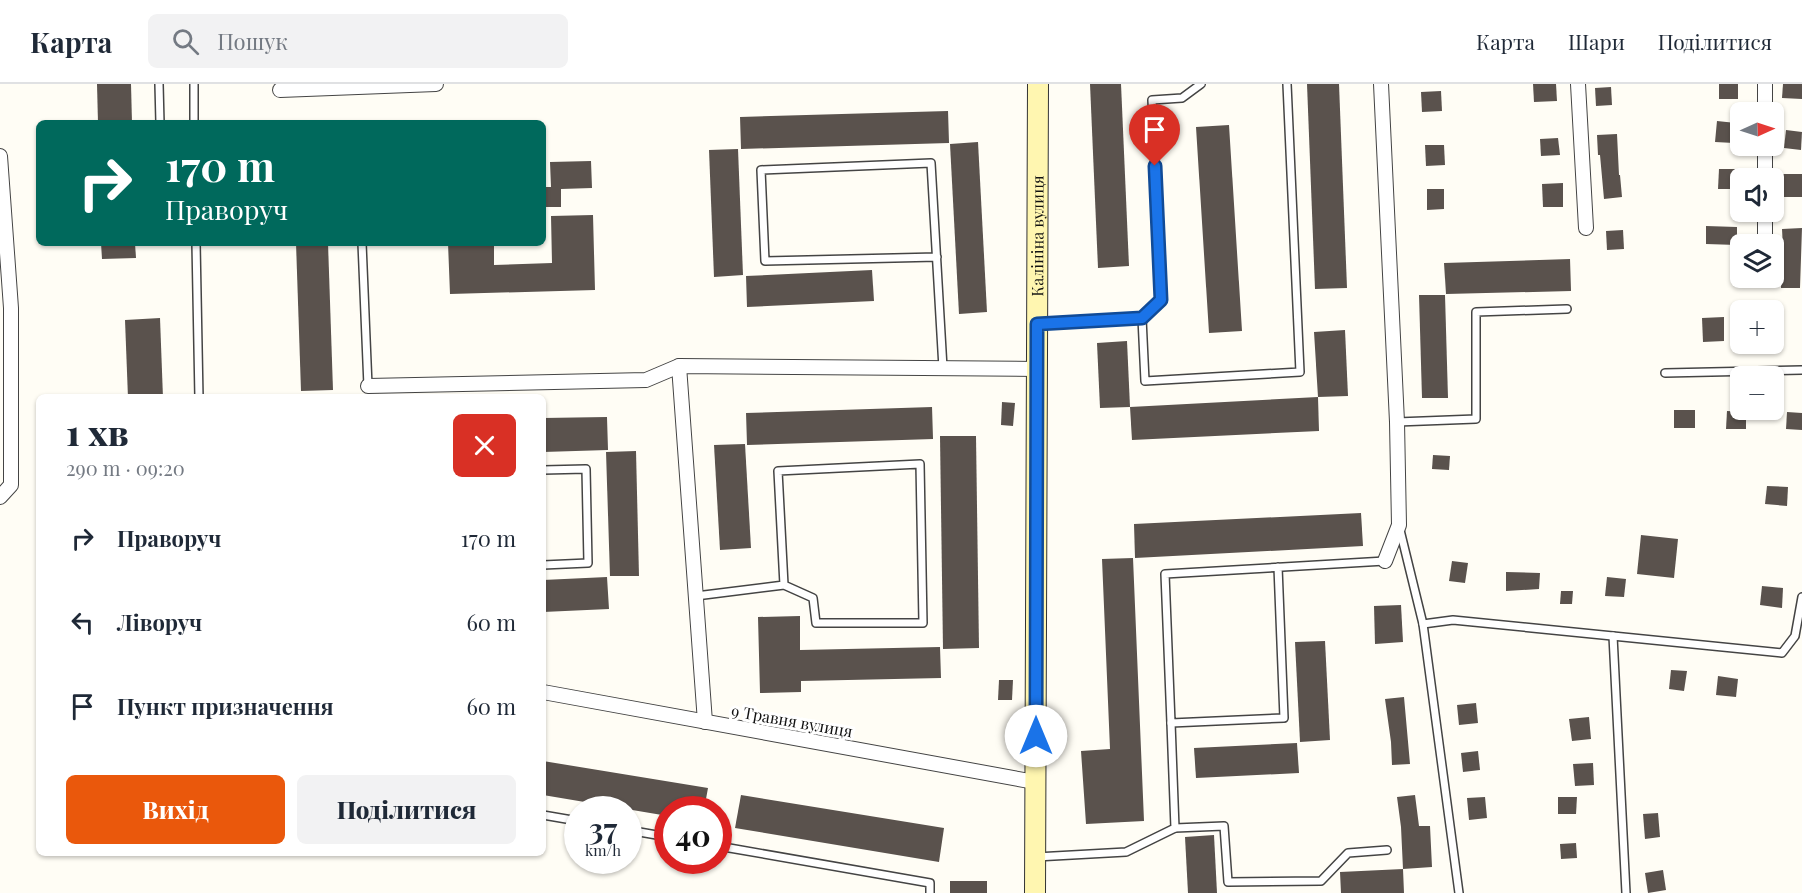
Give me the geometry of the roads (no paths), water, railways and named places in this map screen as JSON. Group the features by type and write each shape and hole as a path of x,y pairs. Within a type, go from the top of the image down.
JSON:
{"street":[{"path":"280,90 436,84"},
{"name":"Калініна вулиця","path":"1035,893 1038,84"},
{"path":"1381,84 1397,422 1399,525 1385,561"},
{"path":"1578,84 1586,228"},
{"path":"1765,84 1765,102"},
{"path":"0,156 11,308 11,485 0,497"},
{"path":"679,366 705,722"},
{"path":"368,386 646,380 679,366 1037,369"},
{"name":"9 Травня вулиця","path":"546,693 1035,782"}],"lane":[{"path":"159,84 160,120"},
{"path":"194,84 194,120"},
{"path":"1037,324 1142,318 1161,300 1152,100 1182,98 1201,84"},
{"path":"1142,318 1145,381 1300,372 1287,84"},
{"path":"937,257 765,261 761,170 931,163 937,257 943,368"},
{"path":"196,246 199,394"},
{"path":"362,246 368,386"},
{"path":"1397,422 1476,418 1476,312 1567,309"},
{"path":"1665,373 1802,370"},
{"path":"696,596 784,585 813,598 816,623 923,623 920,464 778,471 784,585"},
{"path":"546,470 586,468 588,563 546,565"},
{"path":"1399,525 1423,624 1459,893"},
{"path":"1174,828 1165,574 1385,561"},
{"path":"1171,723 1284,718 1278,567"},
{"path":"1423,624 1453,620 1782,653 1795,636 1802,597"},
{"path":"1613,636 1626,893"},
{"path":"546,816 564,819"},
{"path":"1035,857 1126,852 1174,828 1224,826 1228,882 1321,881 1348,852 1388,850"},
{"path":"732,848 930,883 930,893"}]}
